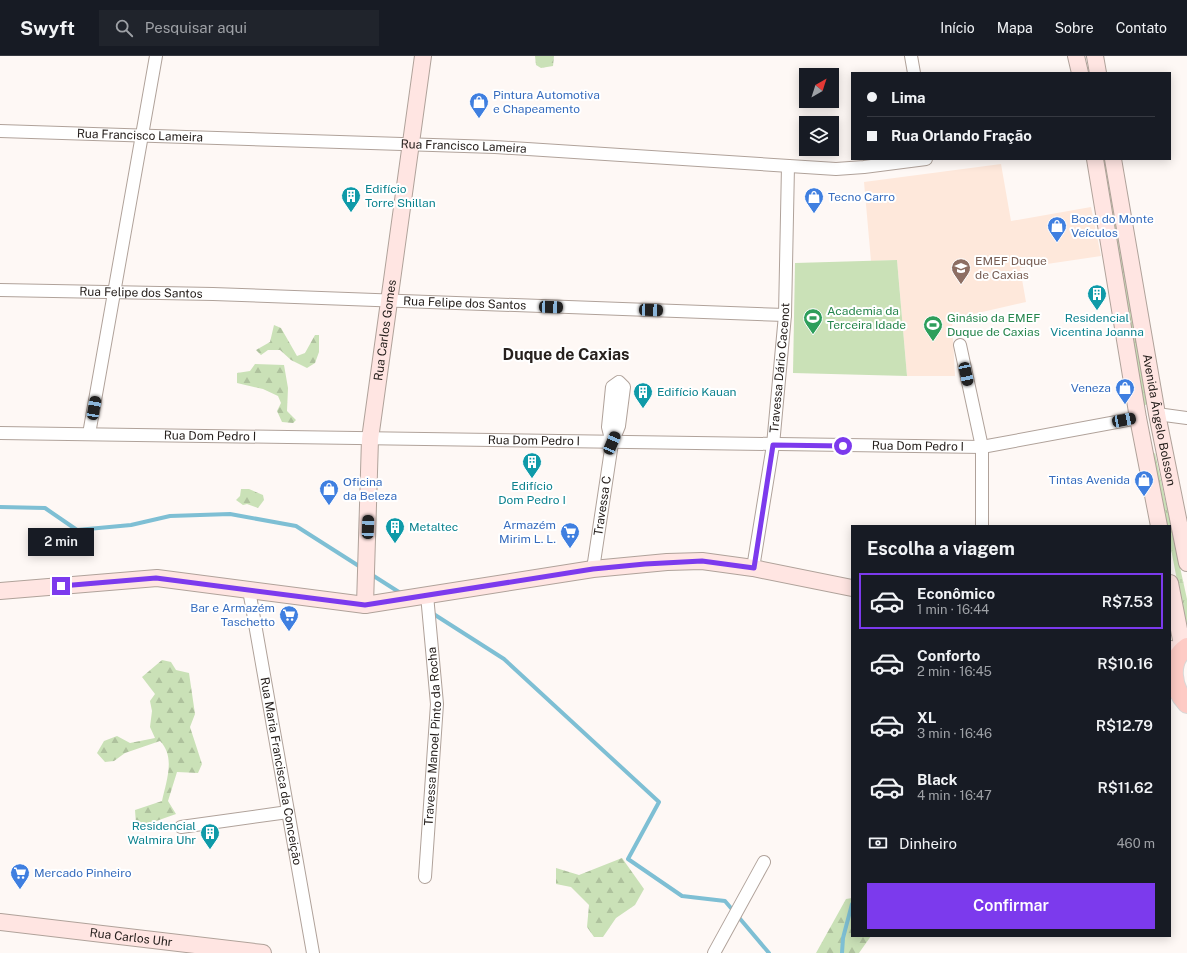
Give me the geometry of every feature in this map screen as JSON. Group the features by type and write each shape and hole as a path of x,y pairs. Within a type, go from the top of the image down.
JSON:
{"main road":[{"path":"1180,648 1173,668 1172,680 1179,695 1187,704"}],"street":[{"path":"89,434 156,56"},
{"name":"Rua Carlos Gomes","path":"365,605 370,439 388,301 424,56"},
{"path":"911,56 914,72"},
{"path":"1076,56 1080,72"},
{"path":"1095,56 1098,72"},
{"name":"Rua Francisco Lameira","path":"0,131 495,147 836,169 864,168 919,160"},
{"name":"Avenida Ângelo Bolsson","path":"1095,160 1138,418 1159,525"},
{"name":"Avenida Ângelo Bolsson","path":"1113,160 1157,414 1187,563"},
{"name":"Travessa Dário Cacenot","path":"754,568 773,445 785,315 788,166"},
{"name":"Rua Felipe dos Santos","path":"0,290 114,291 785,315"},
{"path":"960,345 982,447 982,525"},
{"path":"1138,418 1157,414 1187,418"},
{"name":"Rua Dom Pedro I","path":"0,433 612,443 982,447 1138,418"},
{"name":"Travessa C","path":"593,569 612,443"},
{"path":"0,591 156,578 365,605 593,569 667,562 702,561 754,568 851,588"},
{"name":"Rua Maria Francisca da Conceição","path":"249,590 313,953"},
{"path":"1171,590 1180,648"},
{"name":"Travessa Manoel Pinto da Rocha","path":"425,877 437,704 427,596"},
{"path":"181,827 288,812"},
{"path":"714,953 764,862"},
{"name":"Rua Carlos Uhr","path":"0,922 263,953"}],"shaded area":[{"name":"EMEF Duque de Caxias","path":"1001,164 1011,221 1091,207 1101,256 1020,268 1026,302 952,319 955,376 907,376 897,260 871,261 864,182"}],"green space":[{"path":"535,56 554,56 553,66 541,68 536,65"},
{"path":"1102,160 1105,160 1147,404 1144,406"},
{"path":"897,260 907,376 793,373 795,263"},
{"path":"274,325 281,328 297,356 305,353 315,335 319,335 319,352 315,363 307,368 291,360 280,350 268,350 261,355 256,350 270,342"},
{"path":"255,364 284,365 288,388 287,411 296,420 293,423 282,422 277,411 281,403 278,396 263,389 237,383 237,373 250,371"},
{"path":"1155,453 1171,525 1166,525 1152,455"},
{"path":"241,489 249,489 263,495 264,500 258,508 247,504 243,505 236,500 240,496"},
{"path":"1171,526 1187,599 1187,632 1171,549"},
{"path":"162,660 171,662 176,670 189,673 195,714 190,727 202,764 198,773 177,772 168,801 176,814 145,825 136,824 135,810 162,801 169,762 165,747 160,741 125,753 114,761 105,762 97,753 104,741 117,736 130,743 155,738 150,727 152,711 150,701 155,694 142,677"},
{"path":"622,858 644,889 635,905 616,918 603,937 594,937 587,927 589,905 571,887 556,884 556,868 579,875"},
{"path":"851,898 851,937 870,937 859,953 816,953 846,899"}],"waterway":[{"path":"0,507 45,508 77,530 131,525 170,516 230,514 296,526 362,568"},
{"path":"369,573 402,594"},
{"path":"432,613 504,659 659,802 628,859 682,896 725,901 769,953"},
{"path":"842,953 843,938 851,908"}],"place":[{"name":"Pintura Automotiva e Chapeamento","path":"479,119"},
{"name":"Edifício Torre Shillan","path":"351,213"},
{"name":"Tecno Carro","path":"814,214"},
{"name":"Boca do Monte Veículos","path":"1057,243"},
{"name":"EMEF Duque de Caxias","path":"961,285"},
{"name":"Residencial Vicentina Joanna","path":"1097,311"},
{"name":"Academia da Terceira Idade","path":"813,335"},
{"name":"Ginásio da EMEF Duque de Caxias","path":"933,342"},
{"name":"Veneza","path":"1125,405"},
{"name":"Edifício Kauan","path":"643,409"},
{"name":"Edifício Dom Pedro I","path":"532,479"},
{"name":"Tintas Avenida","path":"1144,497"},
{"name":"Oficina da Beleza","path":"329,506"},
{"name":"Metaltec","path":"395,544"},
{"name":"Armazém Mirim L. L.","path":"570,549"},
{"name":"Bar e Armazém Taschetto","path":"289,632"},
{"name":"Residencial Walmira Uhr","path":"210,850"},
{"name":"Mercado Pinheiro","path":"20,890"}],"district":[{"name":"Duque de Caxias","path":"566,354"}],"route":[{"path":"61,586 156,578 181,580 365,605 593,569 645,564 702,561 735,564 754,568 773,445 843,446"}]}
